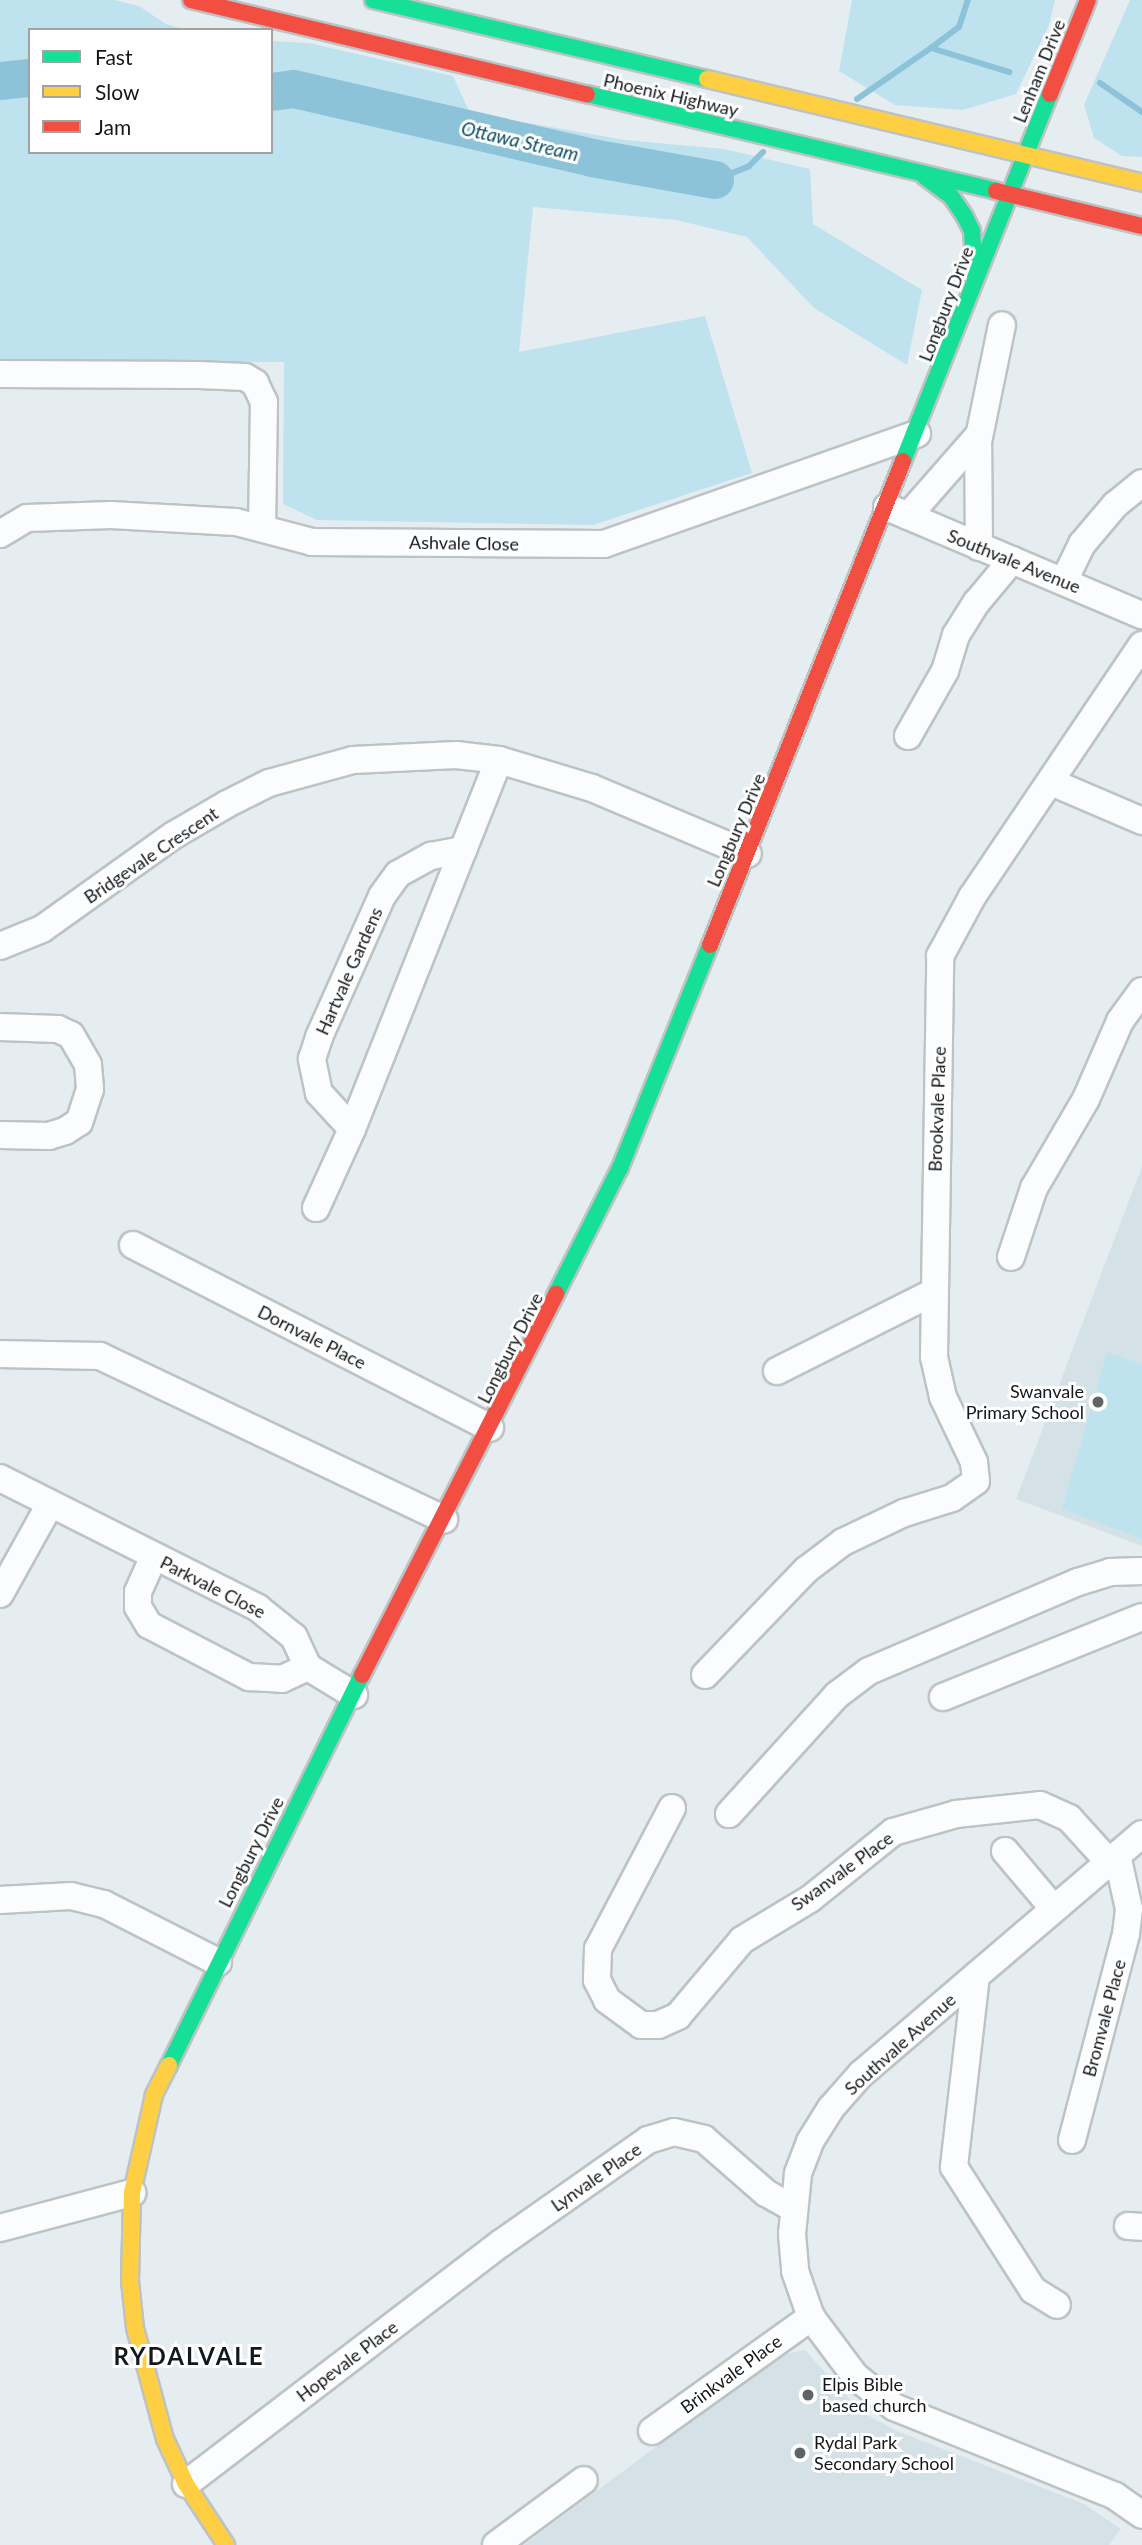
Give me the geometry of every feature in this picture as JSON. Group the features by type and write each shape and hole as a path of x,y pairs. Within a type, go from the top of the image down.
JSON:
{"street":[{"name":"Phoenix Highway","path":"191,0 1142,226"},
{"name":"Phoenix Highway","path":"373,0 1142,183"},
{"name":"Lenham Drive","path":"1026,156 1088,0"},
{"name":"Longbury Drive","path":"226,2545 186,2484 165,2439 135,2328 130,2281 131,2193 154,2095 218,1962 491,1429 620,1168 748,854 897,511 917,434 1026,156"},
{"path":"918,171 951,196 972,231 975,285"},
{"path":"979,547 979,435 1002,325"},
{"path":"0,374 245,377 255,383 264,402 262,528"},
{"name":"Ashvale Close","path":"0,534 27,518 61,516 236,522 312,542 604,544 917,434"},
{"path":"897,511 979,435"},
{"path":"1064,580 1082,544 1115,505 1142,483"},
{"name":"Southvale Avenue","path":"897,511 1142,615"},
{"path":"908,736 945,671 957,635 977,602 1012,561"},
{"name":"Brookvale Place","path":"705,1675 806,1570 843,1542 970,1488 978,1473 943,1397 934,1357 932,1293 940,956 955,923 1142,645"},
{"name":"Bridgevale Crescent","path":"0,946 42,929 174,835 269,783 353,760 396,755 499,760 592,788 748,854"},
{"path":"316,1208 352,1129 499,760"},
{"path":"1051,782 1142,821"},
{"name":"Hartvale Gardens","path":"352,1129 318,1093 312,1059 319,1037 382,895 398,874 431,856 463,850"},
{"path":"1011,1257 1034,1188 1086,1099 1120,1021 1142,991"},
{"path":"0,1027 65,1032 80,1047 88,1065 87,1106 79,1122 49,1136 0,1135"},
{"name":"Dornvale Place","path":"132,1245 491,1429"},
{"path":"777,1371 932,1293"},
{"path":"0,1353 100,1356 444,1519"},
{"name":"Parkvale Close","path":"0,1478 283,1625 308,1667 354,1695"},
{"path":"0,1594 50,1504"},
{"path":"154,1556 138,1592 138,1607 149,1625 249,1677 282,1679 308,1667"},
{"path":"729,1814 837,1695 869,1671 1078,1582 1110,1572 1142,1571"},
{"path":"943,1697 1142,1617"},
{"name":"Swanvale Place","path":"672,1808 598,1949 597,1980 607,2000 641,2025 668,2022 678,2016 742,1940 810,1899 893,1832 956,1814 1040,1805 1069,1818 1113,1858"},
{"name":"Southvale Avenue","path":"1142,1834 861,2074 831,2108 810,2143 793,2208 795,2271 811,2316 855,2376 894,2407 1115,2496 1142,2515"},
{"path":"1005,1852 1054,1909"},
{"name":"Bromvale Place","path":"1072,2140 1126,1934 1129,1909 1113,1858"},
{"path":"0,1900 71,1896 104,1904 218,1962"},
{"path":"976,1976 954,2167 1033,2290 1057,2305"},
{"name":"Lynvale Place","path":"508,2239 648,2140 674,2132 704,2139 766,2193 793,2208"},
{"path":"0,2228 94,2199 131,2193"},
{"name":"Hopevale Place","path":"186,2484 508,2239"},
{"name":"Brinkvale Place","path":"652,2431 811,2316"},
{"path":"496,2545 584,2480"}],"shaded area":[{"path":"0,0 114,0 139,6 166,24 179,28 28,28 28,154 273,154 273,41 309,43 453,76 470,113 625,140 724,149 810,169 813,224 922,290 907,365 814,308 747,237 676,220 533,207 519,352 705,316 752,473 593,525 317,520 283,504 284,362 0,361"},
{"path":"852,0 1055,0 1049,25 1016,94 963,110 895,105 839,71"},
{"path":"1130,0 1142,0 1142,157 1122,156 1094,138 1084,105"},
{"name":"Swanvale Primary School","path":"1142,1166 1142,1546 1016,1499"},
{"path":"1107,1352 1142,1364 1142,1539 1062,1509"},
{"name":"Rydal Park Secondary School","path":"805,2350 860,2411 897,2431 1084,2504 1121,2529 1109,2545 524,2545 779,2355"}],"waterway":[{"path":"931,48 959,27 968,0"},
{"name":"Ottawa Stream","path":"857,99 931,48 1009,72"},
{"name":"Ottawa Stream","path":"0,81 28,78"},
{"name":"Ottawa Stream","path":"1100,83 1142,112"},
{"name":"Ottawa Stream","path":"273,92 294,89 592,158 715,180"},
{"name":"Ottawa Stream","path":"715,180 749,166 763,152"}],"traffic: fast":[{"path":"373,0 707,79"},
{"path":"587,94 996,191"},
{"path":"903,461 1050,94"},
{"path":"924,176 951,196 964,215 972,231 975,277"},
{"path":"556,1294 620,1168 710,945"},
{"path":"169,2065 362,1675"}],"traffic: slow":[{"path":"707,79 1142,183"},
{"path":"169,2065 154,2095 132,2193 130,2281 135,2328 165,2439 186,2484 226,2545"}],"traffic: jam":[{"path":"191,0 587,94"},
{"path":"1050,94 1088,0"},
{"path":"996,191 1142,226"},
{"path":"710,945 903,461"},
{"path":"362,1675 556,1294"}],"place":[{"name":"Swanvale Primary School","path":"1098,1402"},
{"name":"Elpis Bible based church","path":"808,2395"},
{"name":"Rydal Park Secondary School","path":"800,2453"}],"district":[{"name":"RYDALVALE","path":"189,2356"}]}
